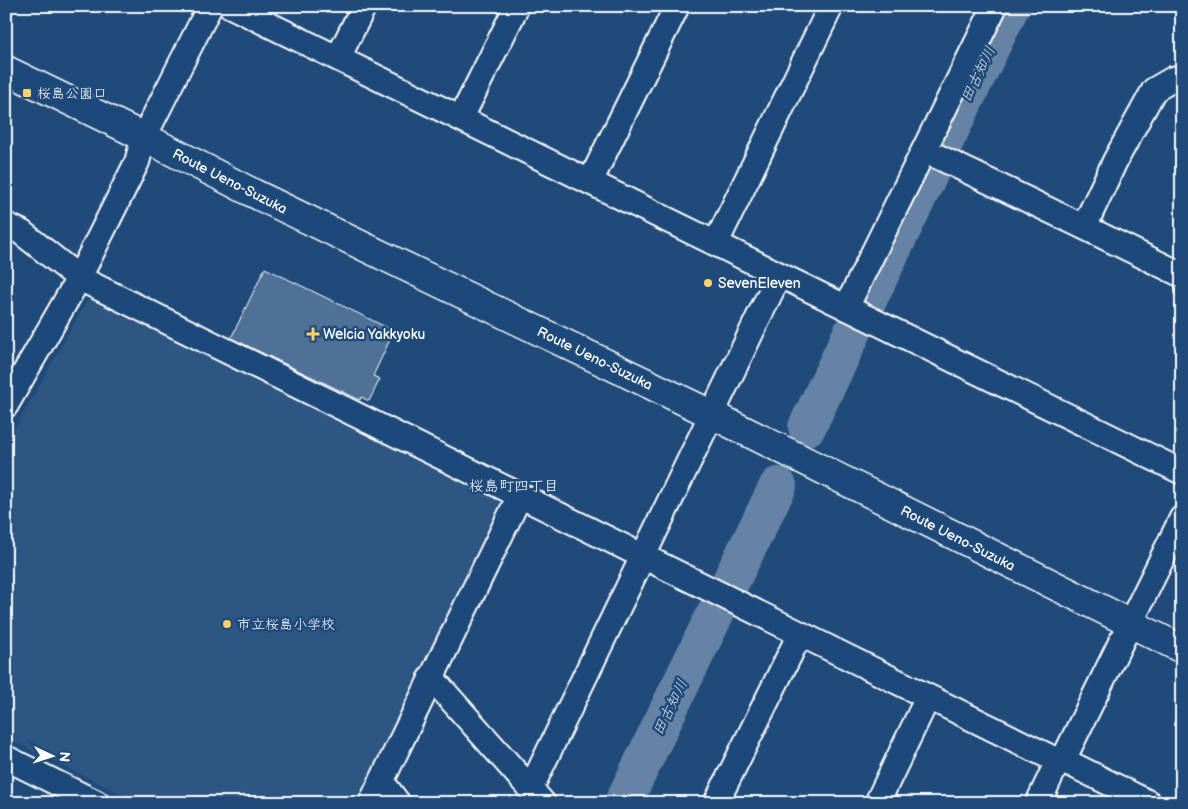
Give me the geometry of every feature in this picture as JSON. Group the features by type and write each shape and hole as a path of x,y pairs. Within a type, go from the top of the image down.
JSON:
{"main road":[{"name":"Route Ueno-Suzuka","path":"6,70 144,137 253,193 711,414 1182,649"}],"street":[{"path":"6,405 78,278 137,162 144,137 210,6"},
{"path":"231,6 1182,472"},
{"path":"338,58 364,6"},
{"path":"461,118 517,6"},
{"path":"590,182 677,6"},
{"path":"716,243 831,6"},
{"path":"846,308 995,6"},
{"path":"1084,227 1115,162 1154,90 1173,79 1182,77"},
{"path":"924,150 1182,275"},
{"path":"6,225 21,232 78,278 1058,761 1071,764 1149,803"},
{"path":"431,678 537,796 644,557 779,275"},
{"path":"371,803 520,495"},
{"path":"1038,803 1058,761 1068,752 1182,518"},
{"path":"716,803 800,634"},
{"path":"877,803 928,697"},
{"path":"6,758 73,798 97,803"},
{"path":"382,782 398,803"}],"shaded area":[{"name":"市立桜島小学校","path":"99,300 493,493 503,510 360,803 140,803 6,738 6,444 87,301"}],"building":[{"name":"Welcia Yakkyoku","path":"265,268 394,331 373,376 380,379 369,401 361,397 360,400 231,338"}],"waterway":[{"name":"田古知川","path":"945,141 1011,6"},
{"name":"田古知川","path":"868,300 930,172"},
{"name":"田古知川","path":"807,427 853,331"},
{"name":"田古知川","path":"731,581 778,486"},
{"name":"田古知川","path":"623,803 716,612"}],"place":[{"name":"桜島公園口","path":"27,93"},
{"name":"SevenEleven","path":"708,283"},
{"name":"Welcia Yakkyoku","path":"313,334"},
{"name":"市立桜島小学校","path":"227,624"}],"district":[{"name":"桜島町四丁目","path":"514,486"}]}
